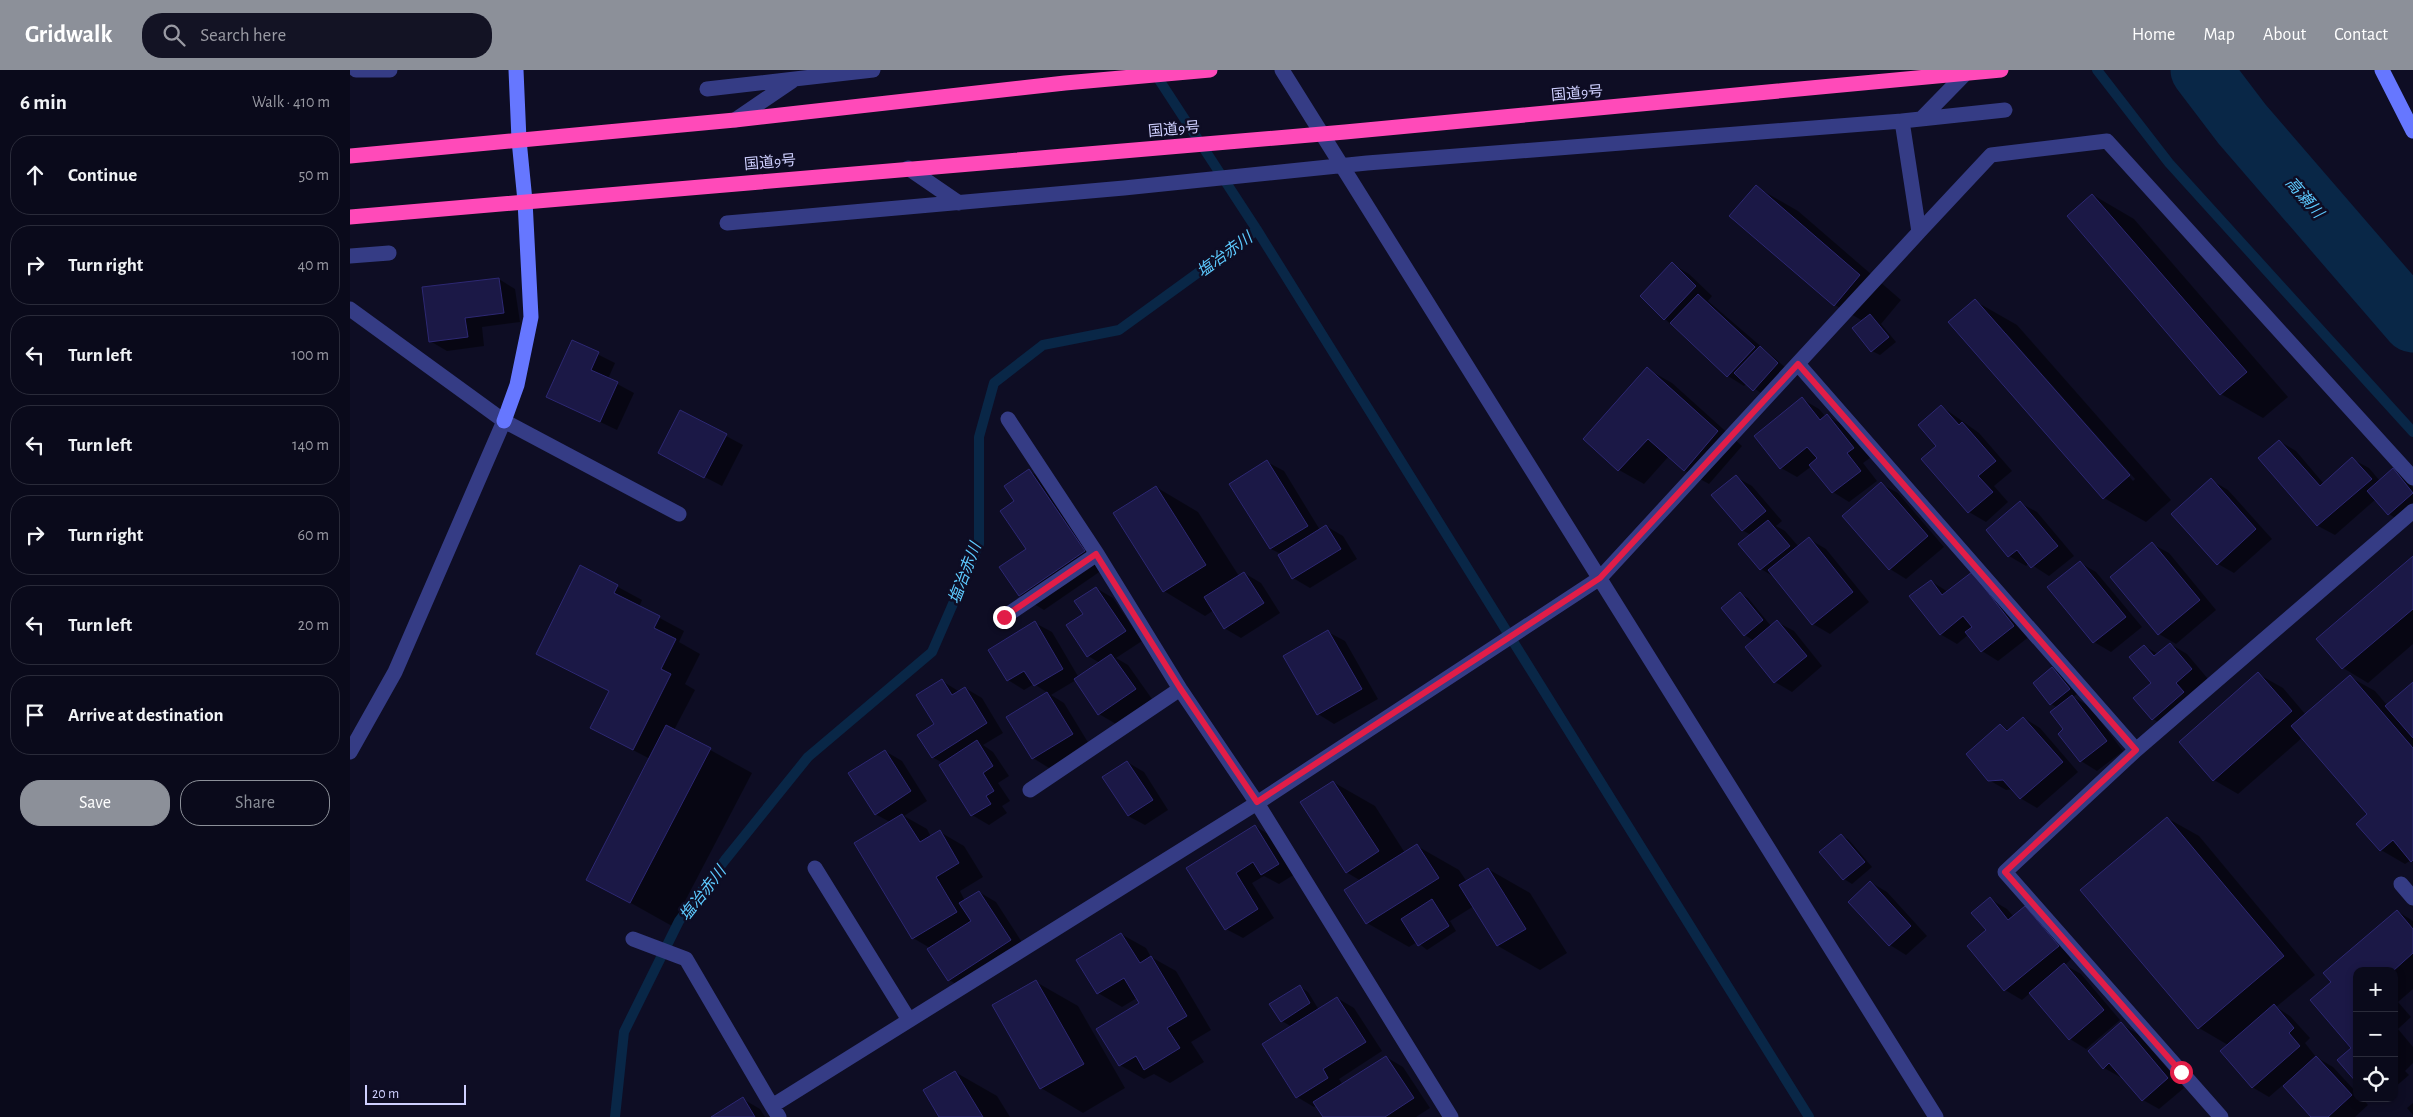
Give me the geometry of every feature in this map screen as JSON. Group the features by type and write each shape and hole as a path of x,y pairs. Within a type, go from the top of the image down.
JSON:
{"highway":[{"path":"350,156 735,120 1065,83 1210,70"},
{"name":"国道9号","path":"350,217 1345,132 2001,70"}],"street":[{"path":"356,70 390,70"},
{"path":"350,752 395,672 504,421 517,385 531,318 516,70"},
{"path":"706,89 873,70"},
{"path":"1282,70 1936,1117"},
{"path":"2382,70 2413,131"},
{"path":"1922,118 1966,73"},
{"path":"735,120 795,79"},
{"path":"727,223 1124,188 1367,163 1902,121 2004,110"},
{"path":"1902,121 1920,232"},
{"path":"633,939 686,960 776,1111 909,1020 1257,802 1600,578 1991,154 2107,141 2413,478"},
{"path":"908,168 959,203"},
{"path":"350,256 389,253"},
{"path":"350,309 504,421 679,514"},
{"path":"1798,364 2136,750"},
{"path":"1008,419 1180,688 1257,802 1451,1117"},
{"path":"2221,1117 2005,872 2136,750 2413,511"},
{"path":"1004,617 1096,554"},
{"path":"1030,790 1180,688"},
{"path":"815,868 909,1020"},
{"path":"2401,884 2413,898"}],"building":[{"path":"1756,185 1860,275 1834,306 1729,216"},
{"path":"2092,194 2247,372 2220,395 2067,216"},
{"path":"1672,262 1696,286 1664,320 1640,296"},
{"path":"499,278 504,313 465,318 468,337 429,342 422,287"},
{"path":"1698,294 1755,347 1727,377 1670,323"},
{"path":"1975,299 2130,475 2103,499 1948,322"},
{"path":"1870,314 1889,337 1871,352 1852,328"},
{"path":"572,340 599,352 591,370 618,382 600,422 546,397"},
{"path":"1760,346 1778,363 1753,391 1734,373"},
{"path":"1647,367 1718,431 1684,471 1648,439 1618,471 1583,439"},
{"path":"1802,397 1820,420 1827,414 1854,448 1847,453 1861,471 1832,493 1809,465 1817,458 1807,447 1780,469 1754,436"},
{"path":"1941,405 1959,425 1962,422 1996,461 1978,476 1993,492 1968,513 1921,459 1936,446 1918,425"},
{"path":"680,410 727,434 704,478 658,453"},
{"path":"2279,440 2320,486 2352,457 2372,479 2317,526 2258,458"},
{"path":"1267,460 1308,526 1270,549 1229,484"},
{"path":"2393,468 2413,493 2388,515 2367,491"},
{"path":"1029,469 1085,551 1019,596 999,567 1026,549 1000,511 1014,501 1004,486"},
{"path":"1736,475 1766,511 1742,531 1711,495"},
{"path":"2211,478 2256,529 2217,565 2171,514"},
{"path":"1881,482 1928,536 1889,570 1842,516"},
{"path":"1156,486 1206,565 1163,592 1113,513"},
{"path":"2020,501 2058,546 2031,568 2017,550 2008,557 1986,530"},
{"path":"1768,520 1790,546 1760,570 1738,544"},
{"path":"1326,525 1341,549 1292,579 1278,555"},
{"path":"1809,537 1853,592 1812,625 1768,570"},
{"path":"2152,542 2200,600 2158,635 2110,577"},
{"path":"2413,556 2413,609 2342,669 2316,639"},
{"path":"2080,561 2126,617 2093,643 2047,587"},
{"path":"580,565 618,585 614,593 660,616 654,628 676,639 661,669 671,674 633,750 590,728 609,691 536,654"},
{"path":"1244,572 1264,603 1224,629 1204,597"},
{"path":"1972,572 2014,626 1981,652 1965,632 1972,627 1963,616 1940,635 1909,596 1931,580 1942,595"},
{"path":"1096,587 1126,631 1087,657 1066,625 1083,614 1074,601"},
{"path":"1740,592 1763,620 1744,636 1721,608"},
{"path":"1777,620 1807,656 1774,683 1745,647"},
{"path":"1035,621 1063,669 1034,686 1024,671 1007,681 988,650"},
{"path":"1328,630 1362,689 1317,715 1283,656"},
{"path":"2170,643 2192,669 2176,683 2184,692 2152,720 2133,698 2151,683 2129,657 2144,645 2154,656"},
{"path":"1111,654 1136,689 1098,715 1074,679"},
{"path":"2052,667 2070,689 2050,705 2033,683"},
{"path":"2258,672 2292,711 2213,781 2179,742"},
{"path":"2350,675 2413,748 2413,860 2411,862 2393,840 2380,851 2356,824 2367,814 2291,726"},
{"path":"942,679 952,695 965,687 987,723 932,758 917,735 934,724 916,695"},
{"path":"2413,682 2413,738 2385,706"},
{"path":"1047,692 1073,734 1032,759 1006,717"},
{"path":"2072,695 2107,741 2080,762 2058,734 2063,729 2050,712"},
{"path":"2023,717 2063,762 2020,799 2003,780 1988,781 1966,754 2000,724 2007,731"},
{"path":"666,725 711,748 630,903 586,880"},
{"path":"977,740 993,766 983,773 994,791 986,796 991,804 971,816 939,765"},
{"path":"885,750 911,791 875,815 848,773"},
{"path":"1127,761 1153,800 1128,816 1102,777"},
{"path":"1333,781 1379,851 1346,873 1300,802"},
{"path":"902,814 920,842 940,830 959,863 936,877 957,912 912,939 854,843"},
{"path":"2167,817 2284,956 2198,1029 2080,890"},
{"path":"1255,825 1279,864 1261,875 1253,862 1236,873 1258,909 1225,930 1186,868"},
{"path":"1841,834 1865,862 1843,880 1819,852"},
{"path":"1417,844 1439,878 1366,924 1344,890"},
{"path":"1488,868 1526,929 1497,946 1459,885"},
{"path":"1870,881 1911,926 1889,946 1848,902"},
{"path":"979,891 1011,940 948,981 927,949 971,921 959,903"},
{"path":"1990,897 2008,920 2025,906 2059,946 2004,991 1967,946 1986,930 1971,913"},
{"path":"1432,899 1449,926 1418,946 1401,919"},
{"path":"2397,910 2413,929 2413,953 2397,967 2353,967 2353,1078 2337,1060 2351,1048 2310,1000 2331,982 2323,973"},
{"path":"1121,933 1140,963 1151,956 1187,1016 1167,1028 1180,1048 1144,1070 1136,1056 1119,1066 1096,1029 1139,1003 1124,978 1097,994 1076,960"},
{"path":"2064,963 2104,1010 2069,1040 2029,993"},
{"path":"1036,980 1084,1064 1040,1089 992,1005"},
{"path":"1300,985 1310,1003 1281,1022 1269,1004"},
{"path":"1337,997 1366,1042 1323,1069 1328,1078 1296,1098 1262,1044"},
{"path":"2274,1004 2294,1028 2289,1033 2300,1046 2252,1088 2220,1051"},
{"path":"2121,1022 2168,1078 2142,1101 2109,1063 2103,1069 2088,1051"},
{"path":"1386,1056 1414,1098 1385,1117 1323,1117 1313,1102"},
{"path":"2316,1056 2352,1095 2328,1117 2311,1117 2283,1086"},
{"path":"955,1071 983,1117 939,1117 923,1090"},
{"path":"743,1097 755,1117 711,1117"}],"waterway":[{"path":"2097,70 2169,163 2413,432"},
{"name":"高瀬川","path":"2201,70 2242,124 2413,322"},
{"name":"塩冶赤川","path":"615,1117 624,1032 679,921 725,860 808,757 932,652 979,544 979,437 994,383 1043,345 1119,330 1257,230 1154,72"},
{"path":"1257,230 1809,1117"}],"route":[{"path":"1004,617 1096,554 1180,688 1257,802 1600,578 1798,364 2136,750 2005,872 2181,1072"}]}
